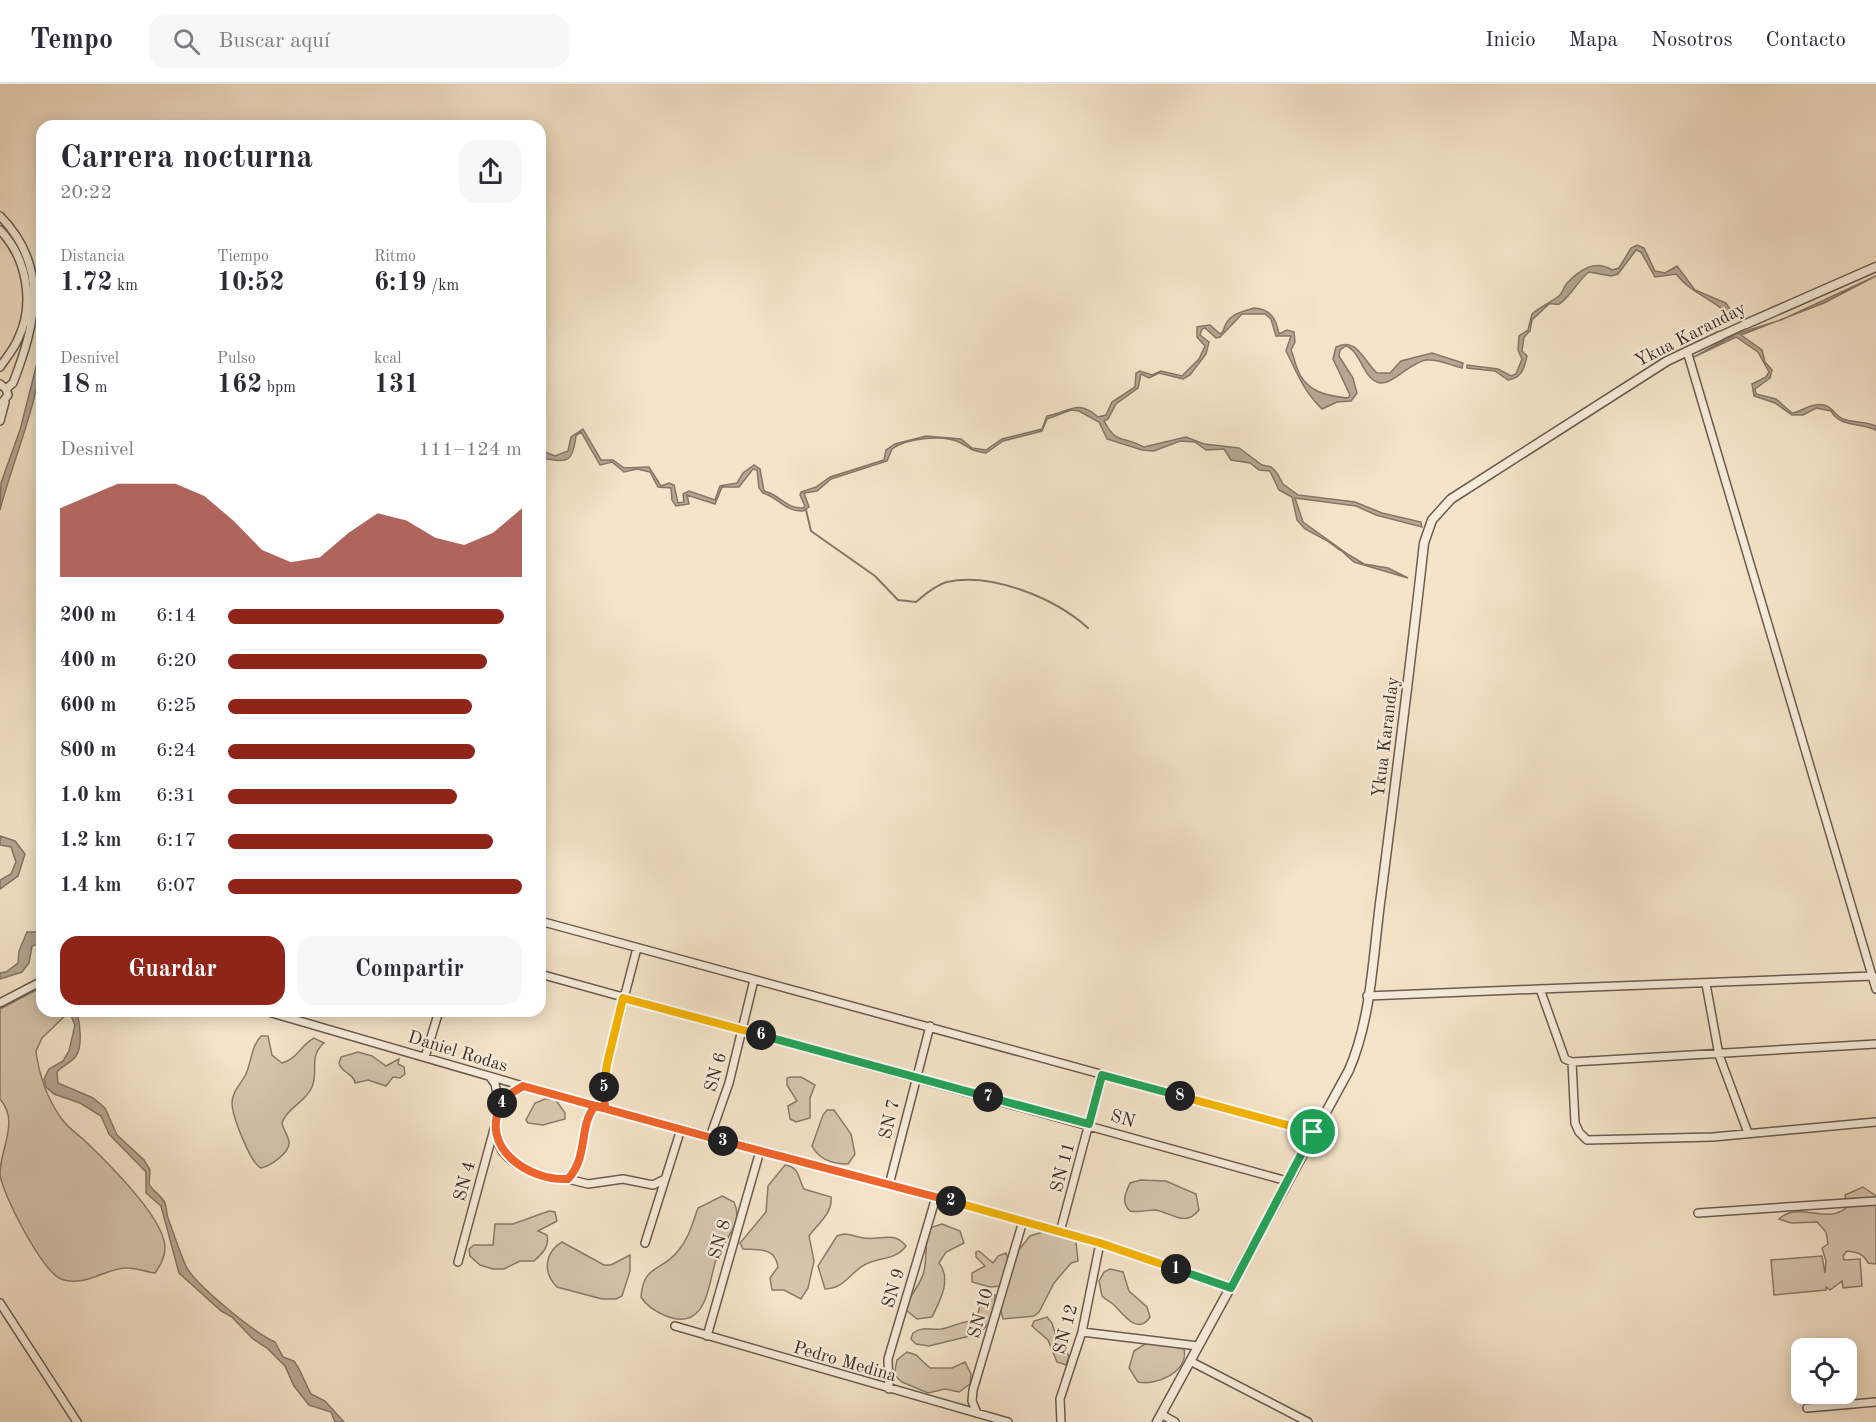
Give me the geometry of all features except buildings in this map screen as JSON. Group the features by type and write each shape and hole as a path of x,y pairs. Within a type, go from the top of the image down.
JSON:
{"street":[{"path":"0,216 26,254 34,293 32,327 13,383 3,386 8,395 3,404 0,421"},
{"path":"0,230 15,250 27,292 22,330 0,367"},
{"name":"Ykua Karanday","path":"1159,1418 1353,1061 1367,996 1428,526 1437,512 1452,499 1667,361 1876,267"},
{"path":"1687,351 1876,989"},
{"path":"546,923 1313,1132"},
{"path":"605,1108 607,1064 637,948"},
{"name":"SN","path":"546,976 1089,1124 1287,1181"},
{"path":"1367,996 1873,976"},
{"name":"SN 6","path":"710,1137 729,1083 754,980"},
{"path":"0,1003 36,984"},
{"path":"1706,984 1719,1054 1748,1133"},
{"path":"1540,989 1564,1059 1572,1062 1876,1044"},
{"name":"Daniel Rodas","path":"286,1017 490,1077 1100,1243 1231,1288"},
{"path":"425,1057 437,1017"},
{"name":"SN 7","path":"889,1185 930,1026"},
{"path":"1572,1062 1575,1123 1578,1132 1587,1140 1646,1140 1876,1122"},
{"name":"SN 11","path":"1060,1232 1102,1075"},
{"path":"490,1077 495,1084 500,1107"},
{"path":"500,1107 510,1094 523,1086"},
{"path":"568,1179 581,1159 587,1122 595,1106"},
{"name":"SN 4","path":"458,1262 500,1107"},
{"path":"495,1126 500,1147 510,1158 538,1175 588,1184 623,1179 652,1185 665,1179"},
{"path":"645,1243 681,1128"},
{"name":"SN 8","path":"707,1336 760,1151"},
{"name":"SN 9","path":"889,1389 888,1359 936,1197"},
{"path":"1698,1213 1876,1201"},
{"name":"SN 10","path":"977,1413 972,1401 973,1390 1023,1221"},
{"name":"SN 12","path":"1061,1422 1060,1399 1082,1332 1100,1243"},
{"path":"0,1303 77,1422"},
{"name":"Pedro Medina","path":"675,1326 1008,1422"},
{"path":"1082,1332 1198,1346"},
{"path":"1190,1361 1308,1422"},
{"path":"1807,1408 1876,1402"},
{"path":"1159,1418 1175,1422"}],"shaded area":[{"path":"1637,245 1644,248 1655,271 1665,273 1677,266 1695,290 1726,303 1736,318 1732,320 1719,307 1690,287 1676,274 1655,277 1641,252 1636,250 1618,274 1611,276 1589,272 1562,302 1549,304 1532,320 1530,331 1524,337 1522,351 1527,356 1526,361 1522,372 1516,377 1508,380 1495,371 1467,368 1467,365 1498,369 1511,376 1516,374 1522,359 1518,350 1519,336 1528,330 1532,314 1560,295 1567,283 1582,270 1594,266 1612,270 1619,268 1631,248"},
{"path":"1876,276 1824,303 1786,317"},
{"path":"1254,308 1265,310 1272,316 1279,334 1287,330 1294,332 1295,342 1291,350 1305,383 1311,388 1332,396 1348,398 1350,395 1333,359 1336,347 1343,345 1355,347 1377,373 1390,373 1401,361 1432,353 1463,363 1462,368 1440,361 1426,360 1390,381 1380,383 1369,376 1356,354 1346,346 1340,350 1339,356 1353,378 1357,393 1351,401 1337,402 1322,409 1305,388 1286,351 1291,336 1276,336 1271,319 1265,314 1242,314 1220,337 1216,338 1205,328 1202,329 1200,335 1209,342 1206,354 1190,375 1183,379 1159,373 1149,378 1141,374 1138,388 1116,404 1108,419 1104,421 1112,434 1144,447 1186,437 1204,444 1239,448 1262,465 1271,467 1283,484 1298,495 1355,502 1382,513 1421,522 1422,527 1376,515 1356,506 1295,498 1303,522 1349,555 1364,564 1388,568 1408,578 1354,562 1335,545 1305,529 1297,520 1292,497 1279,490 1270,471 1259,470 1250,463 1231,460 1224,449 1206,450 1195,442 1180,441 1154,451 1142,450 1107,439 1099,422 1079,411 1071,410 1047,419 1042,431 1003,441 986,453 974,450 954,440 926,438 907,442 892,449 887,461 831,479 817,491 804,493 809,507 803,511 786,507 763,493 759,488 757,470 753,469 739,487 722,487 715,504 687,495 689,504 676,506 672,500 671,488 658,487 650,472 637,469 624,472 612,462 600,465 581,432 576,436 572,453 566,460 546,459 546,452 555,456 568,451 571,437 583,429 601,460 613,460 624,468 649,467 661,486 669,483 674,485 678,503 684,502 683,494 689,491 715,500 720,486 737,483 743,473 754,465 760,469 764,491 787,504 803,508 805,506 801,492 816,487 830,477 884,460 886,450 895,444 926,436 961,439 972,448 986,450 1002,439 1042,429 1047,416 1072,408 1084,408 1098,417 1106,415 1112,402 1135,387 1136,373 1140,371 1152,375 1161,371 1182,376 1199,359 1205,346 1197,337 1197,327 1210,325 1220,334 1232,316"},
{"path":"1775,322 1741,335 1762,350 1765,362 1772,370 1770,378 1755,389 1756,394 1776,399 1792,413 1812,406 1825,405 1843,419 1872,424 1876,426 1876,430 1839,420 1831,411 1816,408 1803,415 1792,415 1775,403 1754,396 1752,384 1766,377 1769,372 1758,352 1736,337 1694,357 1736,334"},
{"path":"36,367 36,388 32,405 0,510 1,483 20,430"},
{"path":"0,836 15,841 25,854 18,876 0,889 0,880 11,874 16,862 11,847 0,845"},
{"path":"27,932 36,932 36,945 32,946 29,963 22,972 0,979 0,973 6,972 18,963 19,951"},
{"path":"36,990 36,1017 64,1017 42,1038 36,1051 44,1086 63,1121 119,1175 155,1221 165,1248 163,1258 155,1273 128,1268 79,1281 61,1279 44,1262 24,1231 2,1184 0,1174 9,1126 6,1108 0,1099 0,1009"},
{"path":"72,1017 77,1017 80,1046 76,1056 57,1072 58,1083 93,1098 105,1108 117,1135 144,1160 150,1170 149,1184 165,1203 167,1216 191,1274 226,1308 275,1342 283,1357 294,1361 311,1394 325,1401 344,1422 335,1422 331,1412 309,1405 294,1386 285,1366 267,1348 253,1339 232,1317 221,1311 179,1273 161,1206 146,1193 146,1172 109,1134 101,1116 80,1103 54,1094 46,1087 44,1079 49,1069 63,1061 69,1051 75,1025"},
{"path":"261,1036 268,1036 272,1055 282,1063 292,1058 314,1038 324,1043 316,1053 312,1087 282,1123 289,1142 286,1150 279,1158 261,1168 242,1138 235,1118 232,1099 246,1074 255,1045"},
{"path":"358,1052 372,1056 386,1066 399,1059 398,1064 404,1067 405,1074 400,1078 393,1077 386,1086 368,1080 355,1083 339,1063 341,1057"},
{"path":"801,1077 815,1085 810,1098 810,1118 796,1122 790,1119 788,1106 797,1101 787,1085 787,1078"},
{"path":"545,1099 555,1099 565,1113 565,1119 543,1125 528,1123 526,1120 535,1103"},
{"path":"827,1110 834,1110 851,1134 855,1154 848,1164 827,1160 819,1155 812,1146"},
{"path":"785,1165 796,1171 804,1189 831,1197 830,1209 809,1236 814,1261 808,1288 801,1299 784,1290 772,1290 770,1278 778,1267 774,1256 765,1251 743,1249 740,1243 766,1212 768,1186"},
{"path":"1141,1180 1166,1181 1196,1194 1199,1210 1188,1218 1178,1218 1155,1210 1130,1211 1125,1201 1127,1191 1130,1183"},
{"path":"1863,1187 1876,1196 1876,1264 1868,1263 1854,1252 1847,1251 1843,1256 1844,1260 1860,1259 1862,1286 1843,1288 1842,1281 1830,1290 1826,1287 1826,1290 1774,1295 1771,1260 1822,1256 1825,1273 1826,1261 1822,1248 1828,1244 1826,1232 1817,1222 1791,1223 1779,1219 1796,1212 1831,1214 1839,1212 1847,1207 1845,1195"},
{"path":"722,1196 734,1202 737,1217 717,1257 704,1302 699,1311 691,1317 680,1319 666,1316 655,1310 641,1297 646,1279 682,1246 698,1208"},
{"path":"549,1211 555,1212 557,1221 538,1231 547,1235 547,1243 542,1253 534,1261 520,1261 504,1269 493,1269 480,1265 470,1256 469,1249 474,1245 493,1245 495,1224 513,1224"},
{"path":"942,1224 960,1231 964,1243 946,1252 939,1263 943,1269 945,1283 932,1317 917,1319 906,1310 907,1305 924,1271 929,1228"},
{"path":"1043,1232 1070,1237 1076,1242 1078,1261 1071,1263 1054,1283 1039,1312 1034,1316 1003,1319 1000,1307 1018,1251 1030,1236"},
{"path":"844,1234 870,1239 891,1237 906,1246 898,1254 866,1264 838,1286 825,1289 818,1266 837,1236"},
{"path":"562,1242 604,1265 611,1265 630,1255 630,1271 622,1296 616,1299 602,1299 557,1287 549,1275 547,1263 552,1251"},
{"path":"979,1251 993,1263 998,1256 1006,1253 1008,1259 1001,1286 990,1287 972,1282 972,1273 985,1266 976,1257 976,1252"},
{"path":"1110,1269 1123,1272 1129,1291 1147,1307 1150,1317 1145,1322 1136,1324 1131,1322 1102,1296 1099,1281 1104,1272"},
{"path":"989,1294 995,1295 993,1311 989,1322 978,1334 929,1346 916,1344 911,1339 913,1333 920,1330 941,1329 974,1321 982,1299"},
{"path":"1047,1317 1052,1323 1057,1339 1069,1356 1066,1365 1057,1362 1048,1340 1032,1326 1034,1321"},
{"path":"1159,1343 1184,1349 1181,1364 1170,1376 1153,1382 1138,1382 1129,1368 1134,1351 1145,1344"},
{"path":"907,1352 916,1355 930,1368 952,1368 965,1362 971,1374 970,1384 959,1392 945,1389 928,1393 902,1382 894,1375 897,1360"}],"waterway":[{"path":"806,510 811,531 875,576 898,600 916,602 926,593 947,582 983,581 1002,584 1040,598 1058,607 1088,628"},
{"path":"1328,541 1340,550"}],"route":[{"path":"1313,1132 1102,1075 1089,1124 623,998 605,1075 605,1108 595,1106 589,1113 581,1159 568,1179 558,1180 538,1175 510,1158 500,1147 495,1126 504,1100 515,1089 523,1086 595,1106 681,1128 760,1151 1023,1221 1100,1243 1231,1288 1313,1132"}]}
